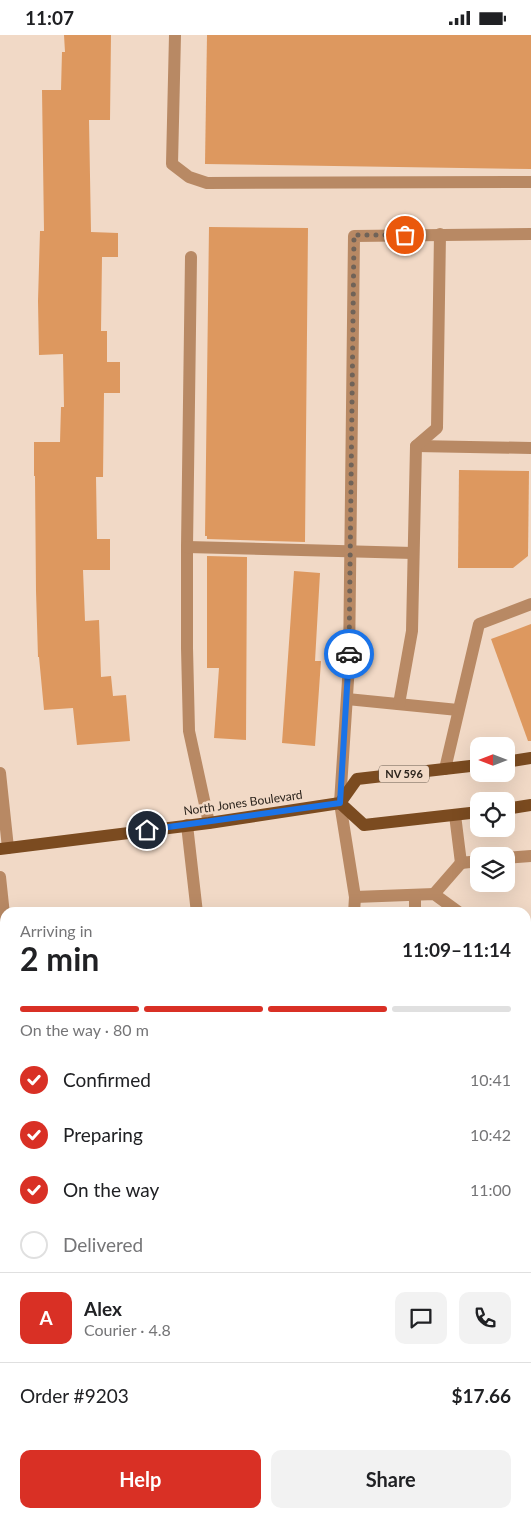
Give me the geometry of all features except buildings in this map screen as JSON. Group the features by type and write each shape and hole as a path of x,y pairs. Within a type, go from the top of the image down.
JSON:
{"main road":[{"path":"515,760 531,759"},
{"name":"NV 596","path":"340,803 357,779 470,766"},
{"name":"North Jones Boulevard","path":"4,848 209,823 340,803"},
{"path":"340,803 364,825 470,813"},
{"path":"515,808 531,805"}],"street":[{"path":"174,35 172,164 189,177 207,183 531,182"},
{"path":"399,704 412,631 416,446 437,428 440,234"},
{"path":"354,907 355,897 340,803 347,699 351,552 354,235 531,234"},
{"path":"191,257 187,547 189,731 209,823"},
{"path":"416,446 531,448"},
{"path":"187,547 413,553"},
{"path":"445,769 479,624 531,604"},
{"path":"347,699 458,710"},
{"path":"0,773 4,848"},
{"path":"455,815 461,863"},
{"path":"187,825 196,907"},
{"path":"515,857 531,855"},
{"path":"434,894 461,863 470,862"},
{"path":"0,877 3,907"},
{"path":"355,897 434,894 452,907"},
{"path":"415,895 415,907"}],"way so far":[{"path":"349,654 352,532 354,235 405,235"}],"route":[{"path":"147,830 209,823 340,803 349,654"}]}
